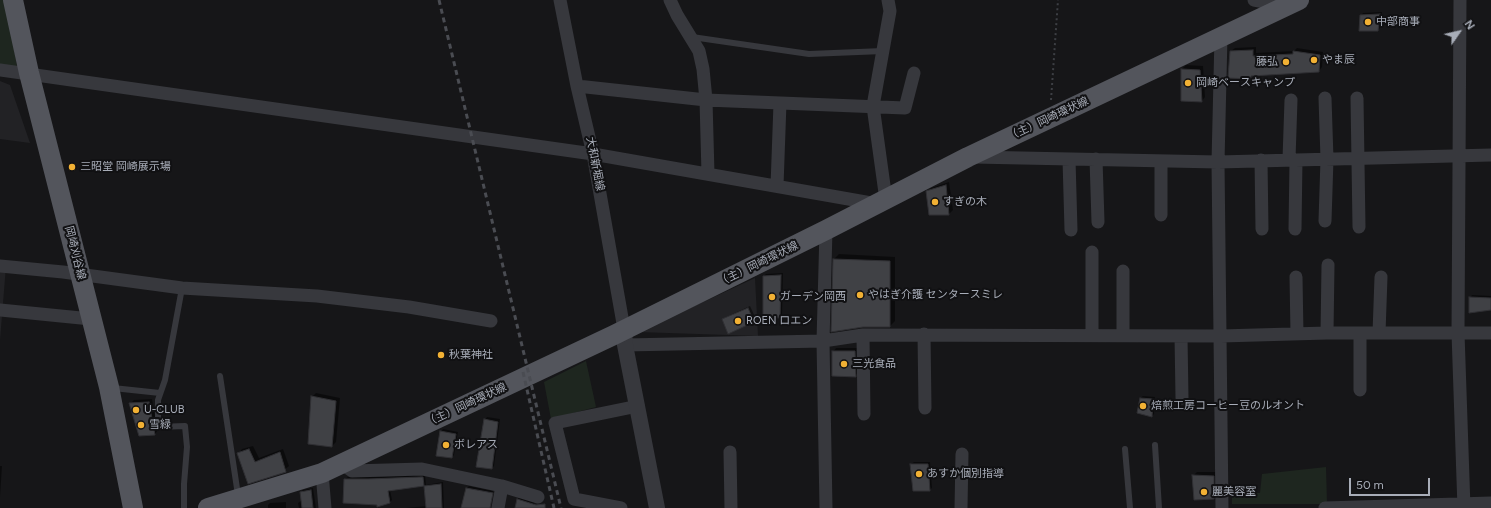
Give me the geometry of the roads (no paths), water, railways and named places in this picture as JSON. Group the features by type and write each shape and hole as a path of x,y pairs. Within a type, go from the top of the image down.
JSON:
{"main road":[{"name":"岡崎刈谷線","path":"13,0 109,388 133,508"},
{"name":"（主）岡崎環状線","path":"208,508 243,501 322,473 625,337 826,230 968,157 1293,3"}],"street":[{"name":"大和新堀線","path":"560,0 577,86 593,154 625,337"},
{"path":"670,0 699,52 703,69 706,100 708,174"},
{"path":"0,70 30,73 593,154 777,186 882,202 873,106 890,11 888,0"},
{"path":"1254,0 1293,3"},
{"path":"1460,0 1458,333 1464,506"},
{"path":"1221,36 1218,162 1222,508"},
{"path":"577,86 706,100 905,108 914,73"},
{"path":"1325,98 1327,159 1325,221"},
{"path":"1357,98 1359,227"},
{"path":"1291,100 1295,229"},
{"path":"777,186 780,103"},
{"path":"968,157 1218,162 1491,155"},
{"path":"1069,159 1071,230"},
{"path":"1096,159 1098,222"},
{"path":"1261,160 1262,229"},
{"path":"1161,161 1161,215"},
{"path":"826,230 823,340 826,508"},
{"path":"1092,252 1092,335"},
{"path":"1327,333 1328,265"},
{"path":"0,266 81,274 182,288 317,296 409,307 491,320"},
{"path":"1123,271 1123,335"},
{"path":"1296,277 1297,334"},
{"path":"1379,333 1381,277"},
{"path":"0,310 91,319"},
{"path":"657,508 625,337 823,340 863,335 924,334 1221,336 1327,333 1491,333"},
{"path":"1360,333 1360,390"},
{"path":"924,334 925,408"},
{"path":"863,335 864,414"},
{"path":"1181,336 1182,398"},
{"path":"621,508 574,499 555,423 638,406"},
{"path":"730,452 731,508"},
{"path":"961,508 962,454"},
{"path":"342,464 352,471 422,469 502,486 538,497"},
{"path":"322,473 325,508"},
{"path":"498,508 502,486"},
{"path":"1325,508 1464,506 1491,503"}],"lane":[{"path":"690,36 808,54 883,51"},
{"path":"182,288 165,380 158,400 158,427 185,426 187,447 184,508"},
{"path":"220,376 243,501"},
{"path":"109,388 160,393"},
{"path":"1155,445 1159,508"},
{"path":"1125,449 1130,508"}],"railway":[{"path":"439,0 561,508"},
{"path":"523,372 554,508"}],"place":[{"name":"中部商事","path":"1368,22"},
{"name":"やま辰","path":"1314,60"},
{"name":"藤弘","path":"1286,62"},
{"name":"岡崎ベースキャンプ","path":"1188,83"},
{"name":"三昭堂 岡崎展示場","path":"72,167"},
{"name":"すぎの木","path":"935,202"},
{"name":"やはぎ介護 センタースミレ","path":"860,295"},
{"name":"ガーデン岡西","path":"772,297"},
{"name":"ROEN ロエン","path":"738,321"},
{"name":"秋葉神社","path":"441,355"},
{"name":"三光食品","path":"844,364"},
{"name":"焙煎工房コーヒー豆のルオント","path":"1143,406"},
{"name":"U-CLUB","path":"136,410"},
{"name":"雪緑","path":"141,425"},
{"name":"ボレアス","path":"446,445"},
{"name":"あすか個別指導","path":"919,474"},
{"name":"麗美容室","path":"1204,492"}]}
